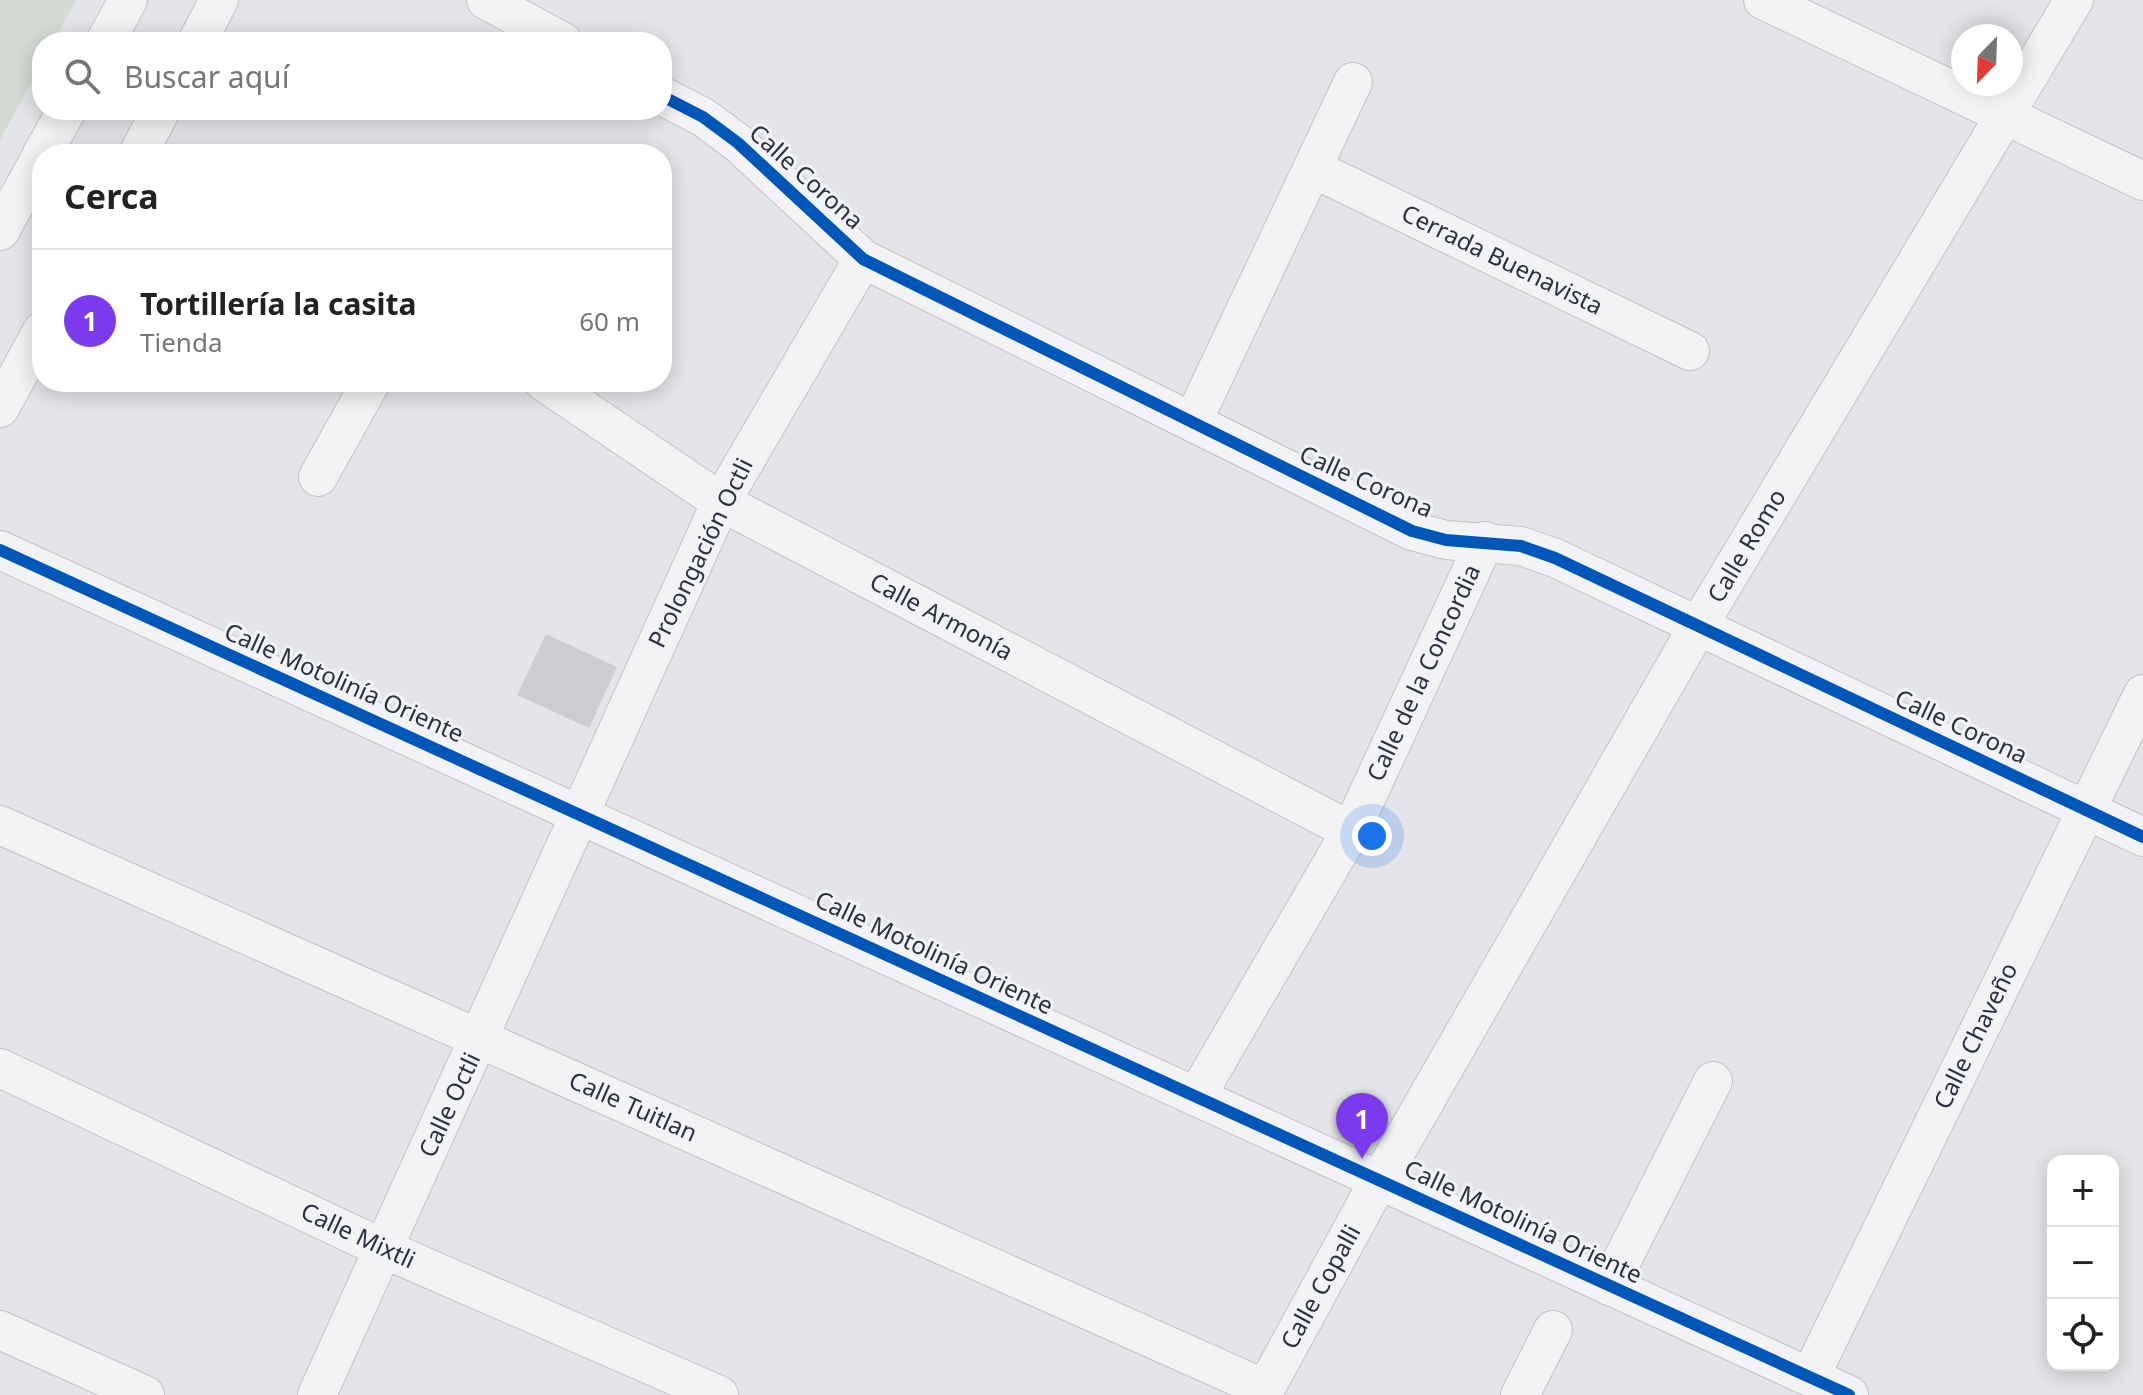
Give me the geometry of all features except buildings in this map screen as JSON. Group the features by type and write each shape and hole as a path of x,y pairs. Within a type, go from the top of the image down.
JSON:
{"street":[{"path":"110,32 128,0"},
{"path":"202,32 219,0"},
{"path":"486,0 545,32"},
{"path":"1763,0 2143,181"},
{"name":"Calle Romo","path":"1380,1180 1697,628 2074,0"},
{"path":"1193,421 1353,82"},
{"name":"Calle Corona","path":"672,101 703,117 738,143 863,259 1193,421 1318,487 1412,531 1446,540 1521,546 1555,558 2143,837"},
{"path":"48,144 61,120"},
{"name":"Cerrada Buenavista","path":"1314,169 1690,351"},
{"path":"0,231 32,172"},
{"name":"Prolongación Octli","path":"579,814 721,502 863,259"},
{"path":"0,408 32,349"},
{"path":"318,477 365,392"},
{"name":"Calle Armonía","path":"559,392 721,502 1351,831"},
{"name":"Calle de la Concordia","path":"1196,1097 1351,831 1485,541"},
{"name":"Calle Motolinía Oriente","path":"0,550 1849,1395"},
{"name":"Calle Chaveño","path":"1810,1377 2143,694"},
{"name":"Calle Octli","path":"317,1395 579,814"},
{"name":"Calle Tuitlan","path":"0,825 1264,1392"},
{"name":"Calle Mixtli","path":"0,1068 384,1249 719,1395"},
{"path":"1609,1286 1713,1081"},
{"name":"Calle Copalli","path":"1264,1392 1380,1180"},
{"path":"0,1330 145,1395"},
{"path":"1520,1395 1553,1330"}],"shaded area":[{"path":"0,0 76,0 58,32 32,32 32,81 0,140"}],"cycle path":[{"path":"672,101 703,117 738,143 863,259 1412,531 1446,540 1521,546 1555,558 2143,837"},
{"path":"0,550 1849,1395"}],"place":[{"name":"Tortillería la casita","path":"1362,1159"}]}
